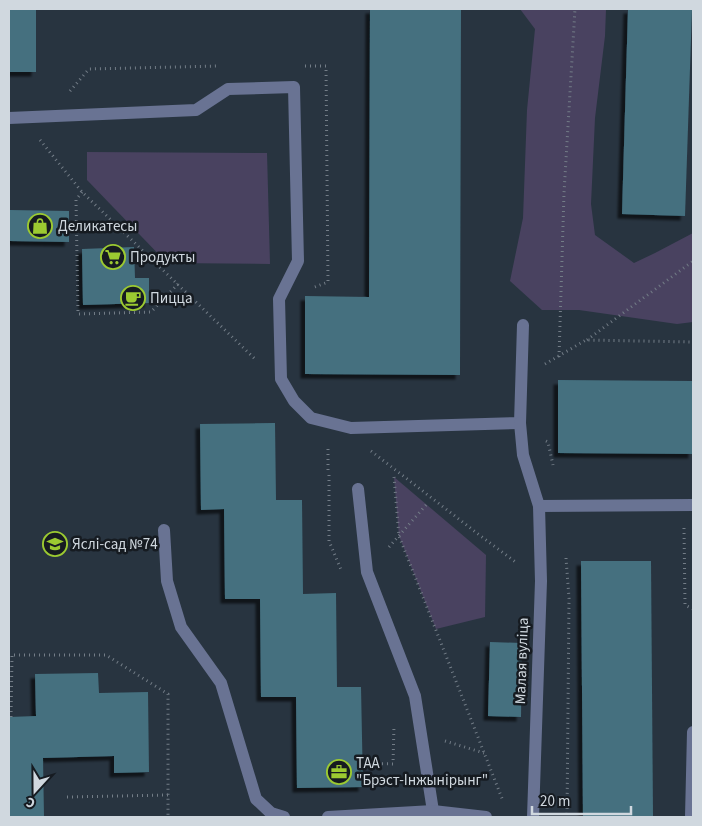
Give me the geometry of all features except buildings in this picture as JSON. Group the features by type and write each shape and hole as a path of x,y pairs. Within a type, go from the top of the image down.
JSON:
{"street":[{"path":"9,118 196,110 228,89 294,87 298,261 279,299 281,379 294,401 311,418 351,428 520,423"},
{"name":"Малая вуліца","path":"524,325 520,423 523,455 540,506 541,581 533,817"},
{"path":"358,490 367,572 414,696 432,811"},
{"path":"540,506 689,505"},
{"path":"164,530 167,581 181,627 221,683 256,799 271,813 284,817"},
{"path":"691,817 693,732"},
{"path":"328,817 432,811 486,817"}],"path":[{"path":"559,356 564,193 575,9"},
{"path":"65,96 89,69 227,66"},
{"path":"279,299 328,282 326,66 296,66"},
{"path":"22,118 82,192 261,364"},
{"path":"82,192 76,200 78,314 151,312 178,284"},
{"path":"522,377 586,340 693,261"},
{"path":"586,340 693,342"},
{"path":"321,443 335,446"},
{"path":"328,445 328,470"},
{"path":"366,447 482,538 541,581 569,598"},
{"path":"328,475 329,541 343,575"},
{"path":"394,477 398,536 503,798 505,808"},
{"path":"689,505 685,605 693,609"},
{"path":"11,717 10,655 106,655 168,694 168,817"},
{"path":"362,762 394,764 394,718"},
{"path":"67,796 168,795"}],"shaded area":[{"path":"520,9 606,9 605,36 595,118 591,204 595,235 634,263 693,233 693,322 677,324 579,310 542,310 510,281 523,218 527,110 535,29"},
{"path":"87,152 267,153 270,264 167,263 87,180"},
{"path":"394,477 486,555 485,617 436,629 399,536"}],"place":[{"name":"Деликатесы","path":"40,226"},
{"name":"Продукты","path":"113,257"},
{"name":"Пицца","path":"133,298"},
{"name":"Яслі-сад №74","path":"55,544"},
{"name":"ТАА \"Брэст-Інжынірынг\"","path":"339,772"}]}
